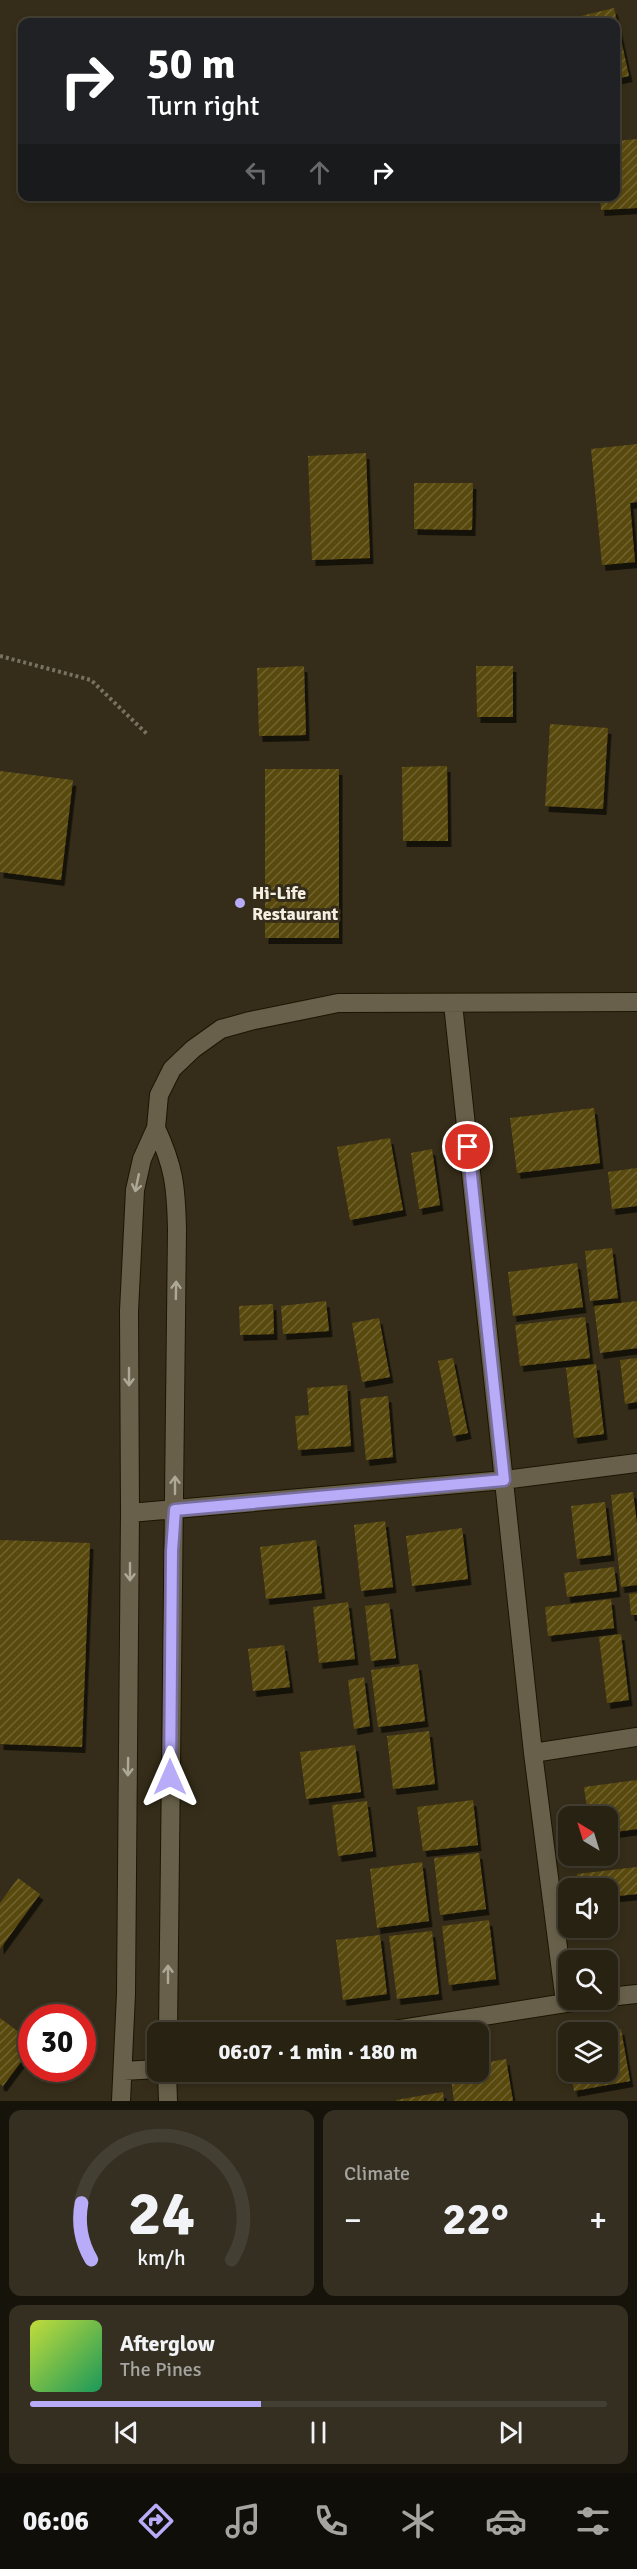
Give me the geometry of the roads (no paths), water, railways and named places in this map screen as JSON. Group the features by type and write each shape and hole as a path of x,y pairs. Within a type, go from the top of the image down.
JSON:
{"street":[{"path":"121,2101 126,1994 130,1513 129,1311 135,1190 142,1160 156,1128 159,1095 172,1069 193,1049 221,1029 250,1021 338,1004 637,1002"},
{"path":"453,1004 533,1754 559,1950"},
{"path":"156,1128 170,1158 176,1189 175,1510 172,1551 168,2022"},
{"path":"130,1513 504,1480 637,1463"},
{"path":"533,1754 637,1737"},
{"path":"618,1996 637,1994"},
{"path":"443,2022 558,2003"},
{"path":"123,2071 147,2070"},
{"path":"167,2082 168,2101"}],"place":[{"name":"Hi-Life Restaurant","path":"240,903"}]}
